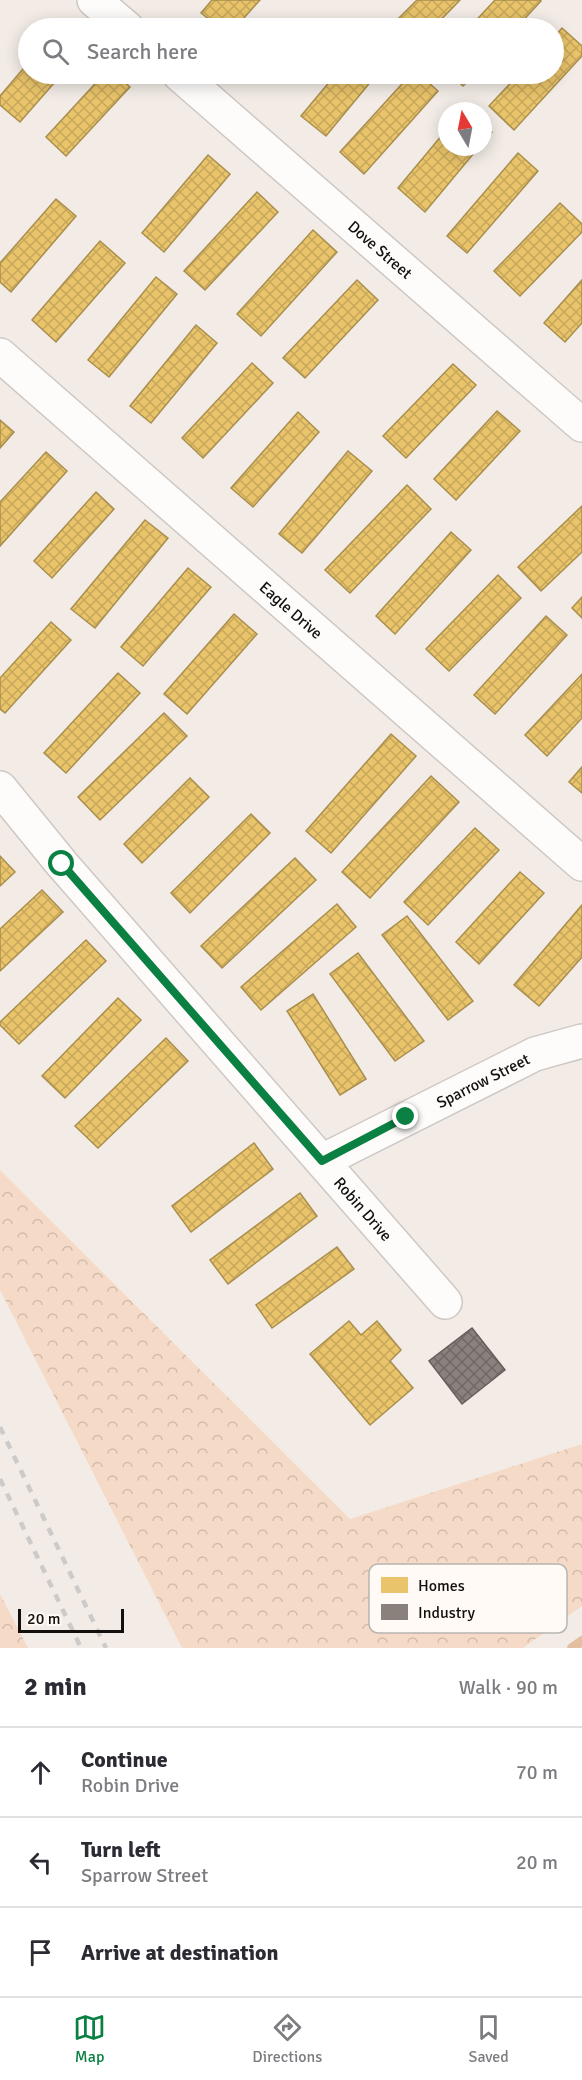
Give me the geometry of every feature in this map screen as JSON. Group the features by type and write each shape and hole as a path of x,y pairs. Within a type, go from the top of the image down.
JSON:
{"street":[{"path":"94,0 115,18"},
{"name":"Dove Street","path":"190,84 582,425"},
{"name":"Eagle Drive","path":"0,355 582,864"},
{"name":"Robin Drive","path":"0,788 62,864 445,1302"},
{"name":"Sparrow Street","path":"322,1161 534,1054 582,1041"}],"green space":[{"path":"0,1170 350,1519 582,1444 582,1606 567,1617 567,1564 369,1564 369,1633 544,1633 523,1648 182,1648 0,1290"},
{"path":"0,1594 28,1648 0,1648"}],"building: Homes":[{"path":"212,0 260,0 244,18 207,18 201,13"},
{"path":"417,0 460,0 443,18 399,18"},
{"path":"495,0 541,1 525,18 478,18"},
{"path":"564,30 582,46 582,56 564,76"},
{"path":"18,75 18,84 53,84 20,122 0,105 0,96"},
{"path":"95,84 127,84 130,87 66,156 46,137"},
{"path":"328,84 369,84 326,136 301,116"},
{"path":"402,84 430,84 438,91 364,174 340,152"},
{"path":"510,84 556,84 514,130 492,109 492,103"},
{"path":"438,140 438,156 472,156 425,212 398,188"},
{"path":"518,153 538,171 467,253 447,236"},
{"path":"208,155 230,174 164,252 142,233"},
{"path":"257,192 278,212 205,290 184,271"},
{"path":"56,199 76,216 11,292 0,282 0,263"},
{"path":"560,203 582,224 582,232 520,296 494,271"},
{"path":"313,230 337,252 261,336 237,314"},
{"path":"100,241 125,263 56,342 32,320"},
{"path":"156,277 177,294 109,377 88,360"},
{"path":"357,280 378,300 305,378 283,358"},
{"path":"582,280 582,323 565,342 544,323"},
{"path":"196,325 217,343 151,423 130,406"},
{"path":"252,363 273,383 203,458 182,438"},
{"path":"453,364 476,385 406,458 383,436"},
{"path":"497,411 520,431 456,500 434,479"},
{"path":"298,412 319,432 253,507 231,488"},
{"path":"0,420 14,432 0,448"},
{"path":"348,451 372,471 302,553 279,534"},
{"path":"46,452 67,471 0,546 0,502"},
{"path":"407,485 431,509 350,593 325,570"},
{"path":"96,492 114,509 52,578 34,561"},
{"path":"582,506 582,552 541,591 518,567"},
{"path":"145,520 168,538 95,628 71,609"},
{"path":"451,532 471,550 395,634 376,616"},
{"path":"188,568 211,587 143,666 121,647"},
{"path":"498,575 521,598 449,671 426,649"},
{"path":"582,597 582,618 572,608"},
{"path":"234,614 257,634 187,714 164,694"},
{"path":"546,616 567,635 495,714 474,695"},
{"path":"51,622 71,640 5,713 0,709 0,678"},
{"path":"118,673 140,693 66,773 44,753"},
{"path":"582,674 582,718 547,756 525,735"},
{"path":"164,713 187,736 100,820 78,797"},
{"path":"391,734 416,756 331,853 306,831"},
{"path":"582,767 582,793 569,782"},
{"path":"431,776 459,802 370,898 342,872"},
{"path":"190,778 209,797 142,863 124,844"},
{"path":"251,814 270,833 190,913 171,893"},
{"path":"475,828 499,850 428,925 404,902"},
{"path":"0,856 15,872 0,886"},
{"path":"295,858 316,880 222,968 201,946"},
{"path":"520,872 544,893 479,964 456,942"},
{"path":"42,890 63,912 0,971 0,929"},
{"path":"337,904 356,927 261,1010 241,987"},
{"path":"582,905 582,957 539,1006 514,985"},
{"path":"407,916 473,1001 448,1020 382,935"},
{"path":"86,940 106,961 19,1044 0,1025 0,1022"},
{"path":"358,953 424,1041 395,1061 330,974"},
{"path":"313,994 366,1079 340,1095 287,1011"},
{"path":"118,998 141,1020 65,1098 42,1076"},
{"path":"166,1038 188,1061 98,1148 75,1126"},
{"path":"254,1143 273,1169 191,1232 172,1206"},
{"path":"300,1193 317,1216 228,1284 210,1260"},
{"path":"337,1247 354,1269 272,1328 256,1305"},
{"path":"349,1321 361,1335 377,1321 401,1350 390,1361 413,1388 370,1425 310,1354"}],"building: Industry":[{"path":"472,1328 505,1370 462,1404 429,1361"}],"waterway":[{"path":"572,1648 582,1641"}],"railway":[{"path":"0,1427 106,1648"},
{"path":"0,1479 81,1648"}],"route":[{"path":"62,864 322,1161 406,1117"}]}
